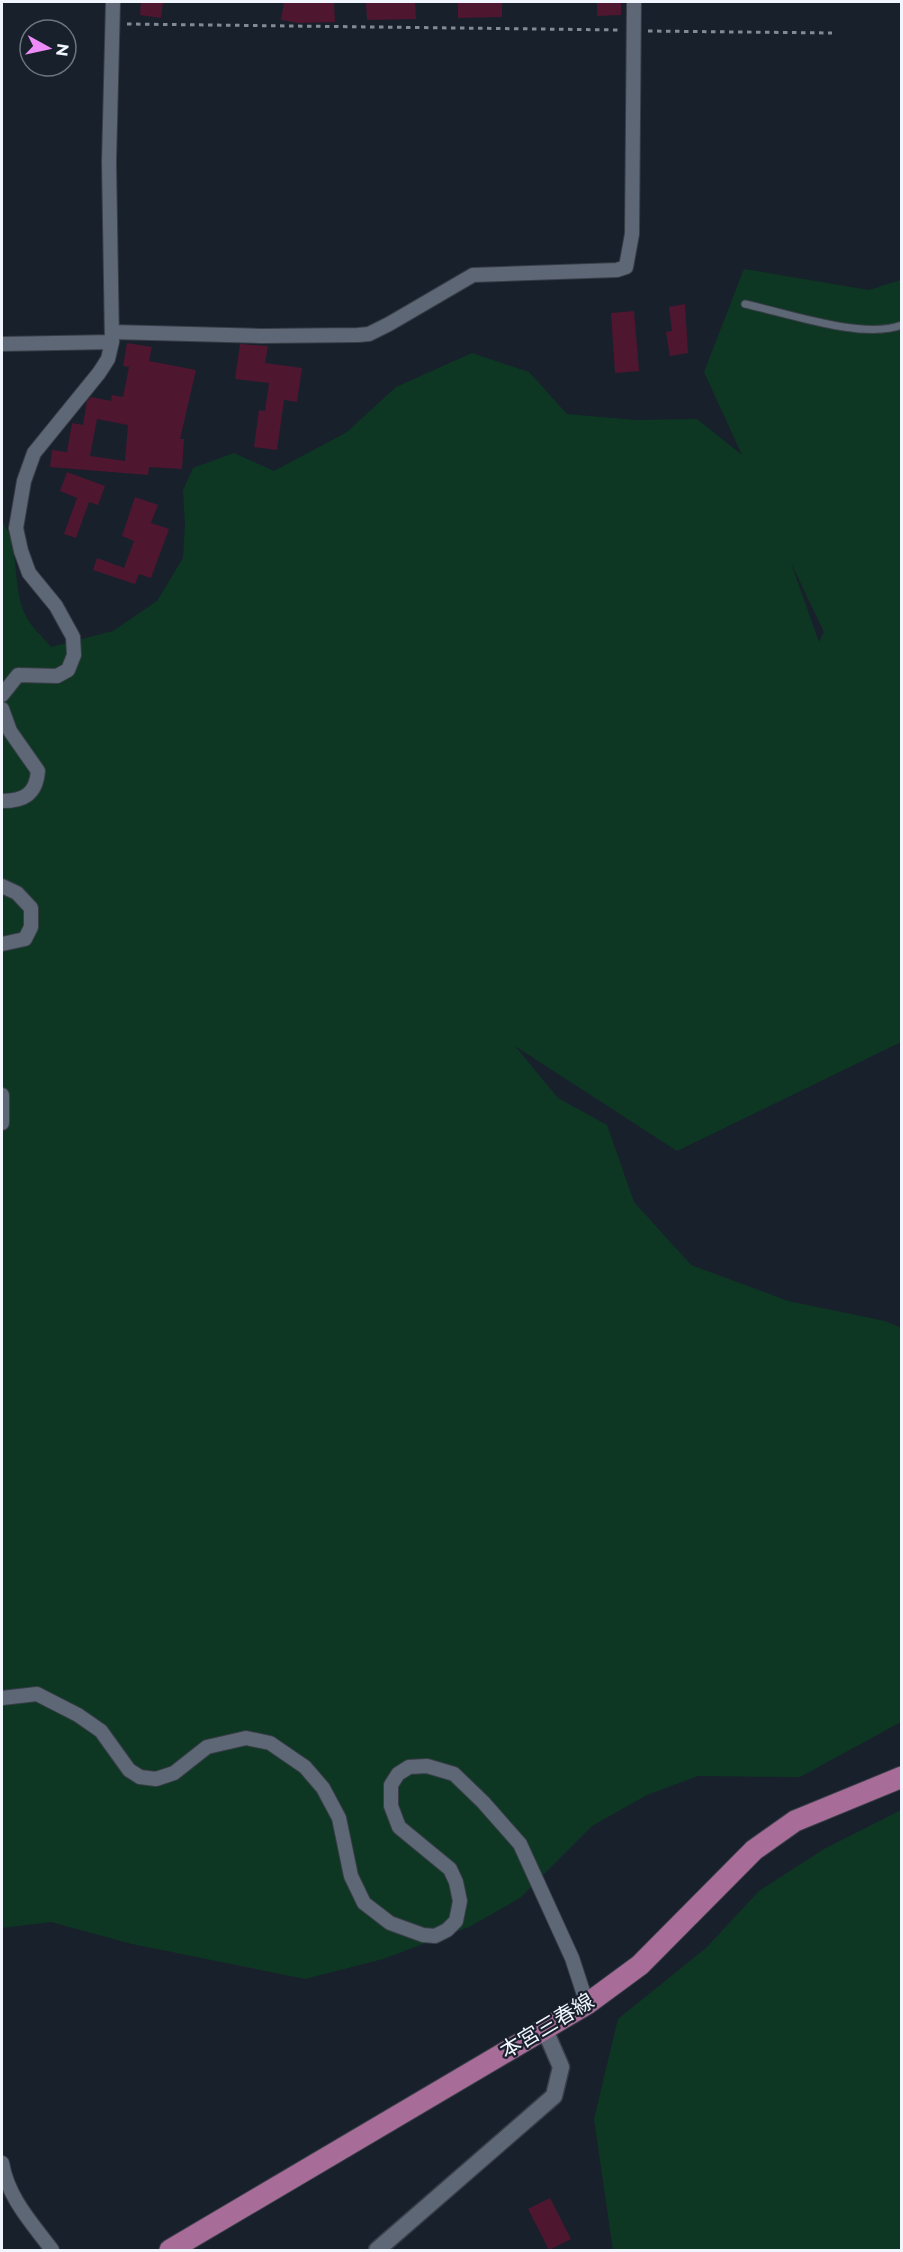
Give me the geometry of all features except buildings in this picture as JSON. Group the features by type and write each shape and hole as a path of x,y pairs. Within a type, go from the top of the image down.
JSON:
{"main road":[{"name":"本宮三春線","path":"170,2250 586,2004 640,1965 754,1850 795,1821 902,1777"}],"street":[{"path":"2,695 18,675 57,676 68,670 74,655 74,637 56,606 30,573 21,551 16,528 26,472 34,453 99,373 108,359 113,337 109,162 113,2"},
{"path":"2,344 113,337 358,335 380,329 473,275 617,270 626,267 632,234 634,2"},
{"path":"2,709 10,731 38,771 32,792 20,801 2,801"},
{"path":"2,886 17,893 31,908 31,927 25,939 2,945"},
{"path":"2,1095 2,1124"},
{"path":"2,1698 37,1694 78,1715 101,1731 129,1770 140,1776 156,1779 174,1773 207,1747 246,1738 270,1743 305,1767 323,1788 339,1818 351,1876 364,1903 390,1923 423,1935 435,1936 447,1930 456,1921 460,1901 456,1882 450,1869 399,1827 390,1797 391,1785 398,1774 410,1767 427,1766 454,1774 483,1802 520,1844 572,1958 586,2004"},
{"path":"377,2250 554,2096 561,2067 544,2030"},
{"path":"2,2163 12,2194 52,2250"}],"lane":[{"path":"745,304 849,328 882,330 902,325"}],"path":[{"path":"113,24 832,33"}],"green space":[{"path":"744,269 869,290 901,280 901,1042 677,1151 515,1046 558,1098 607,1125 634,1202 691,1265 788,1301 885,1321 901,1328 901,1722 800,1777 698,1776 647,1795 592,1826 520,1898 469,1927 383,1959 305,1979 132,1944 51,1922 2,1928 2,521 12,543 22,606 29,622 51,647 113,631 157,601 183,558 185,525 183,490 193,468 234,453 274,471 347,432 396,387 472,353 529,372 567,414 635,420 697,419 742,455 704,372","holes":["792,565 824,632 819,642"]},
{"path":"901,1810 901,2250 613,2250 594,2119 618,2019 706,1948 759,1891 824,1849"}]}
